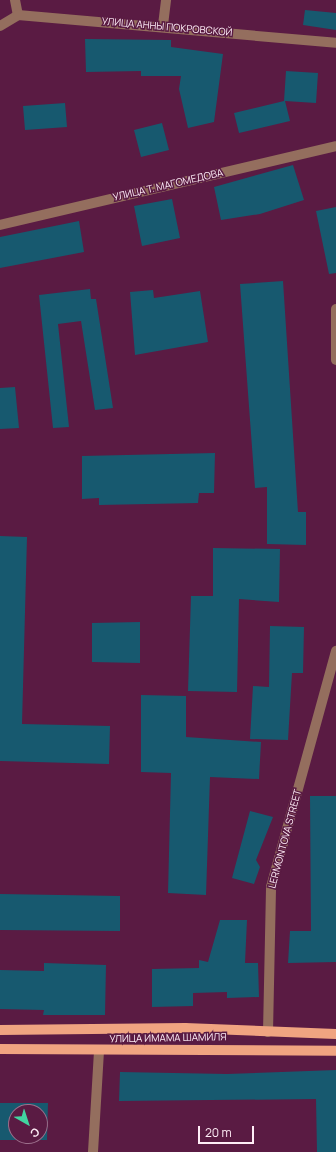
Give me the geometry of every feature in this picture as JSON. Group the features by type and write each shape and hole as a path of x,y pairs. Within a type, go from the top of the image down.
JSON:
{"main road":[{"name":"УЛИЦА ИМАМА ШАМИЛЯ","path":"0,1030 185,1028 336,1034"},
{"name":"УЛИЦА ИМАМА ШАМИЛЯ","path":"0,1049 99,1051 183,1048 336,1051"}],"street":[{"path":"0,26 18,15 15,0"},
{"path":"163,25 166,0"},
{"name":"УЛИЦА АННЫ ПОКРОВСКОЙ","path":"18,15 163,25 336,43"},
{"name":"УЛИЦА Т. МАГОМЕДОВА","path":"0,225 336,146"},
{"path":"336,309 336,360"},
{"name":"LERMONTOVA STREET","path":"268,1032 271,887 336,651"},
{"path":"93,1152 99,1051"}],"building":[{"path":"305,10 336,13 336,30 303,25"},
{"path":"85,39 171,40 171,47 223,54 214,122 188,128 179,89 181,76 141,76 141,71 86,72"},
{"path":"286,71 318,73 316,103 285,101 290,121 239,133 234,113 284,101"},
{"path":"65,103 67,127 25,130 23,106"},
{"path":"162,123 169,150 141,157 134,130"},
{"path":"293,165 304,200 260,214 221,220 214,187"},
{"path":"172,199 180,238 142,246 134,206"},
{"path":"336,207 336,273 329,274 316,211"},
{"path":"79,221 84,252 0,268 0,237"},
{"path":"283,281 298,512 306,512 306,545 267,544 267,487 255,488 240,284"},
{"path":"90,289 91,299 96,299 113,408 95,410 81,321 58,324 69,427 53,428 39,295"},
{"path":"153,290 154,298 200,291 208,342 135,355 130,292"},
{"path":"15,387 19,428 0,429 0,388"},
{"path":"215,453 214,493 199,493 198,503 99,505 99,498 82,499 82,456"},
{"path":"0,536 27,537 22,724 110,726 109,764 0,761"},
{"path":"213,548 280,549 279,602 239,599 237,692 188,691 191,596 213,596"},
{"path":"140,622 140,663 92,662 92,623"},
{"path":"270,626 304,627 303,673 292,673 288,740 250,739 253,686 269,687"},
{"path":"141,695 186,696 186,737 261,742 259,779 210,777 206,895 168,893 171,773 141,772"},
{"path":"310,796 336,796 336,962 288,963 290,931 311,931"},
{"path":"250,811 273,817 256,860 260,867 254,884 232,878"},
{"path":"0,894 120,896 120,931 0,930"},
{"path":"220,920 247,920 245,963 258,963 259,997 227,998 227,992 193,993 193,1006 152,1007 152,969 199,968 199,960 208,962"},
{"path":"44,963 106,965 105,1015 43,1015 44,1010 0,1009 0,970 44,971"},
{"path":"336,1070 336,1152 317,1152 316,1099 119,1101 120,1072 227,1074"},
{"path":"0,1103 48,1103 8,1104 8,1140 0,1140"}]}
